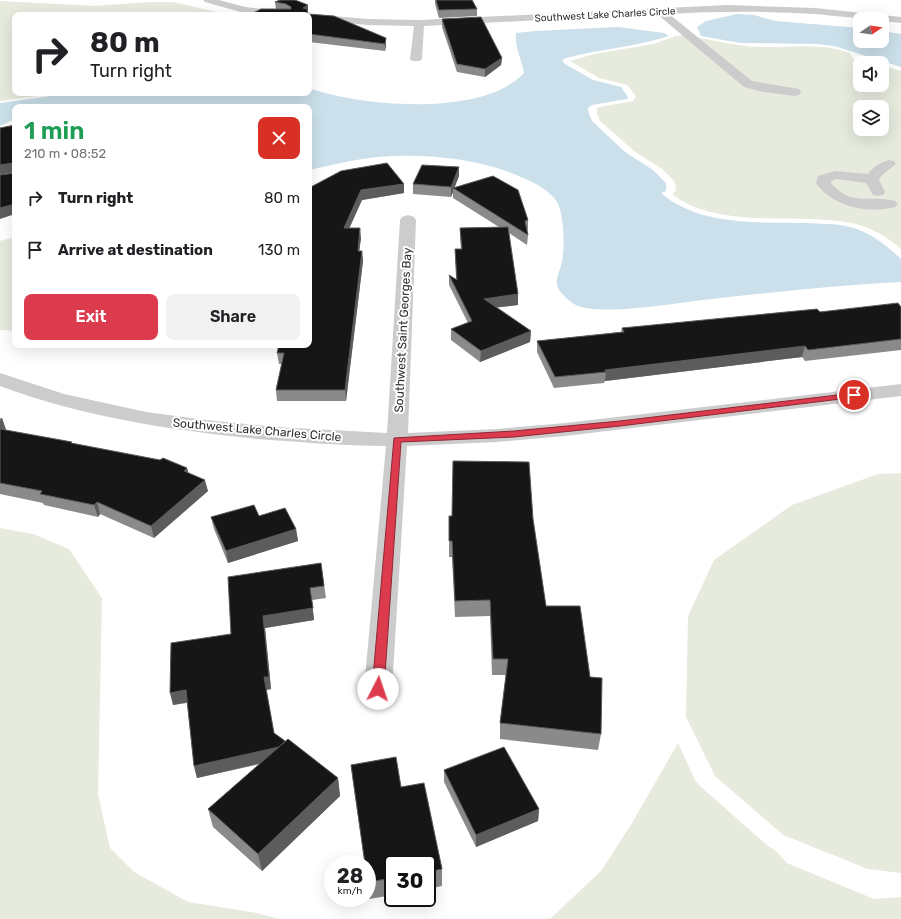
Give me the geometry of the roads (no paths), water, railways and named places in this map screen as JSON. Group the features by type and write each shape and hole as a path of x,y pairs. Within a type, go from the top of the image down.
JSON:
{"street":[{"path":"208,0 244,10 261,12"},
{"name":"Southwest Lake Charles Circle","path":"312,18 368,22 419,23 658,11 766,9 815,11 901,20"},
{"path":"658,11 748,84 763,88 795,92"},
{"path":"416,59 419,23"},
{"path":"889,164 877,172 872,180 878,192 895,208"},
{"path":"873,179 835,175 823,179 823,183 828,191 843,200 860,204 895,208"},
{"name":"Southwest Saint Georges Bay","path":"378,689 397,440 408,220"},
{"name":"Southwest Lake Charles Circle","path":"0,379 27,390 103,410 186,425 312,438 397,440 514,434 901,390"}],"water":[{"path":"737,14 754,15 776,21 853,27 853,48 889,48 889,32 901,34 901,67 889,63 889,56 866,56 834,46 818,44 740,43 701,36 697,27 706,21"},
{"path":"618,27 664,33 669,36 562,60 565,64 593,80 621,87 628,97 627,99 592,105 588,108 592,121 625,152 653,170 666,183 666,191 661,193 676,204 711,217 729,220 767,223 833,224 857,229 877,240 901,259 901,282 806,289 642,308 603,310 588,308 571,302 558,288 557,278 563,255 561,214 557,202 553,196 544,189 518,175 499,169 479,163 438,157 378,157 312,169 312,104 12,104 12,120 0,126 0,103 51,96 312,96 312,89 332,95 359,100 389,103 421,104 452,102 481,97 505,87 524,73 517,48 516,33"}]}
